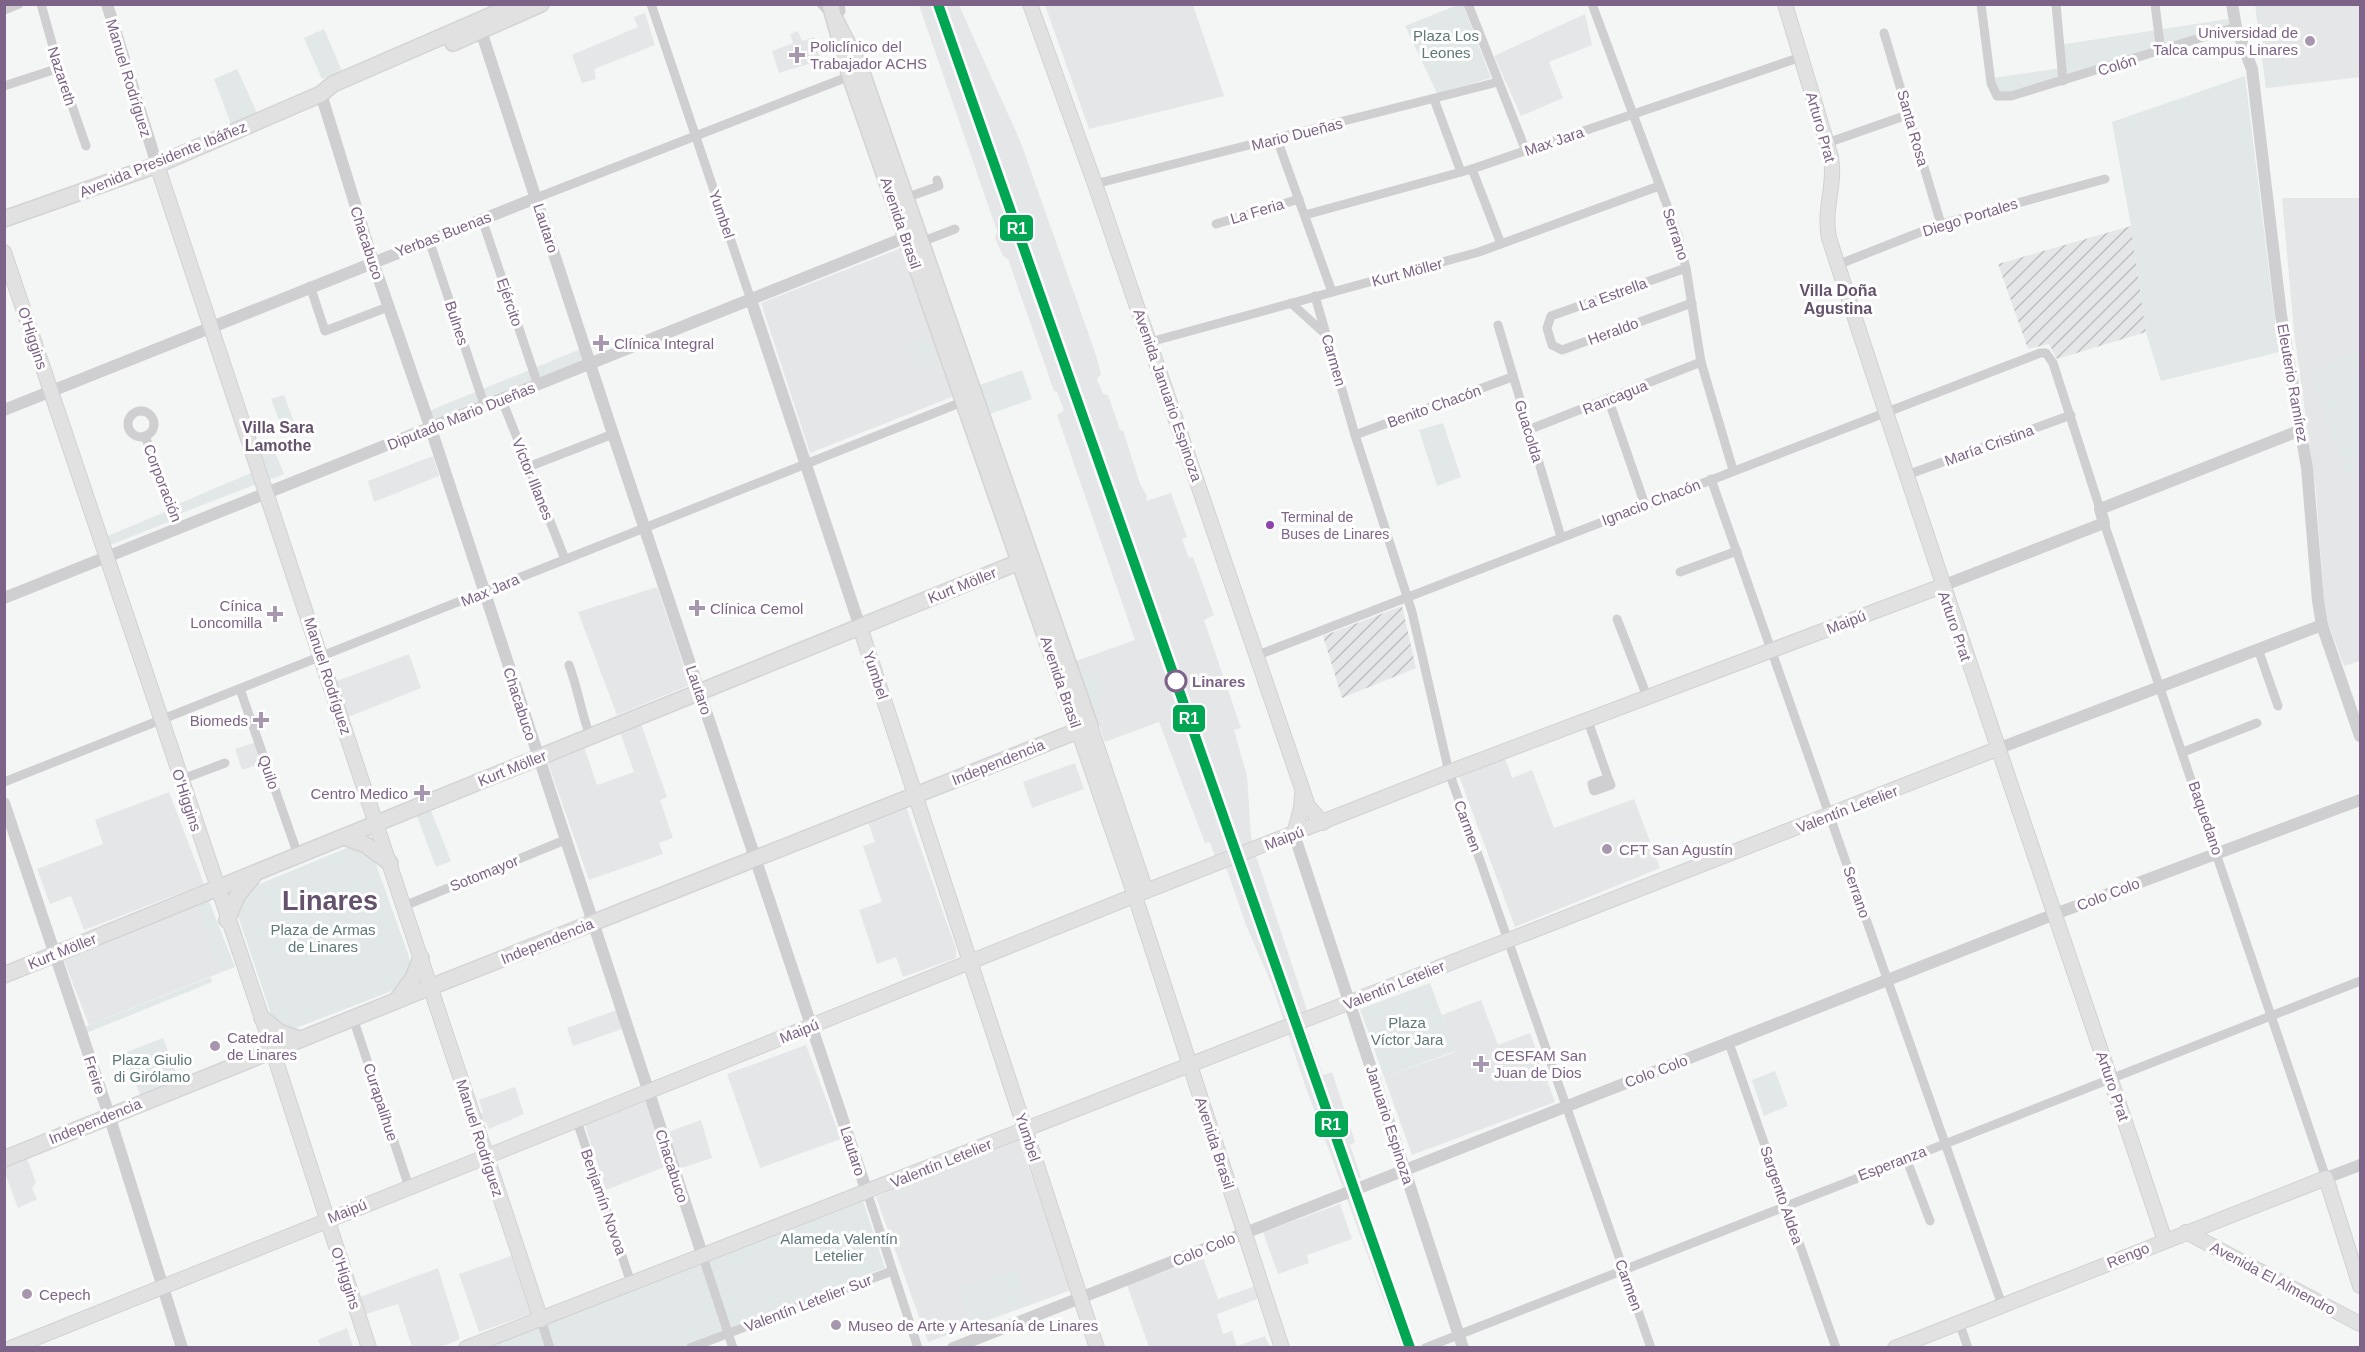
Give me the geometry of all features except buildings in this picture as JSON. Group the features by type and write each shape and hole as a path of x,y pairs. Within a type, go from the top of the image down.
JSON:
{"main road":[{"name":"Avenida Presidente Ibáñez","path":"478,27 517,4"},
{"name":"Avenida Presidente Ibáñez","path":"4,219 157,165 321,94 336,92 478,27 541,4"},
{"name":"Avenida Januario Espinoza","path":"1030,4 1150,342 1310,810 1323,823"},
{"name":"Arturo Prat","path":"1785,4 1827,143 1833,173 1827,207 1827,228 1838,265 1942,586 2165,1241"},
{"name":"Avenida Brasil","path":"835,9 850,76 915,237 969,399 1019,562 1084,728"},
{"name":"Avenida Brasil","path":"835,9 861,70 905,198 915,237"},
{"name":"Manuel Rodríguez","path":"157,165 540,1320"},
{"name":"O'Higgins","path":"4,252 216,889 262,1018 369,1347"},
{"name":"Avenida Brasil","path":"969,399 1035,570 1084,728 1141,893 1190,1066 1282,1347"},
{"path":"1019,562 1027,563 1035,570"},
{"name":"Kurt Möller","path":"4,975 1019,562"},
{"name":"Maipú","path":"11,1347 1141,893 1449,772 1648,699 1942,586"},
{"name":"Yumbel","path":"860,627 1097,1347"},
{"name":"Independencia","path":"4,1159 397,1000 1084,728"},
{"name":"Valentín Letelier","path":"466,1347 703,1257 1508,939 1997,749"},
{"name":"Avenida Januario Espinoza","path":"1293,834 1301,808 1302,786"},
{"path":"344,837 366,845 390,863"},
{"path":"227,920 237,896 256,872"},
{"path":"397,1000 413,978 421,958"},
{"path":"262,1018 279,1032 300,1039"},
{"name":"Rengo","path":"1895,1347 2326,1178"},
{"name":"Baquedano","path":"2326,1178 2361,1286"},
{"name":"Avenida El Almendro","path":"2186,1232 2361,1324"}],"street":[{"name":"Nazareth","path":"41,4 59,68 86,146"},
{"name":"Manuel Rodríguez","path":"108,4 157,165"},
{"name":"Yumbel","path":"651,4 860,627"},
{"path":"821,4 835,9"},
{"path":"1468,4 1526,151"},
{"name":"Serrano","path":"1592,4 1678,235 1686,268 1701,362 1733,470"},
{"name":"Colón","path":"1981,4 1991,83 1997,96 2011,96 2063,81 2236,27"},
{"path":"2056,4 2063,81"},
{"path":"2155,4 2161,51"},
{"name":"Eleuterio Ramírez","path":"2232,4 2236,27 2252,69 2281,315 2310,491 2322,625 2361,736"},
{"name":"Lautaro","path":"478,27 918,1347"},
{"name":"Santa Rosa","path":"1884,33 1910,114 1941,225"},
{"name":"Max Jara","path":"1305,215 1472,169 1801,57"},
{"path":"4,86 59,68"},
{"name":"Yerbas Buenas","path":"4,410 309,286 850,76"},
{"name":"Mario Dueñas","path":"1095,184 1498,82"},
{"name":"Chacabuco","path":"321,94 373,262 431,429 733,1347"},
{"path":"1434,99 1461,172"},
{"path":"1827,143 1910,114"},
{"path":"1277,139 1332,292"},
{"path":"1472,169 1501,244"},
{"name":"Diego Portales","path":"1838,265 1941,225 2105,179"},
{"path":"905,198 939,186 937,180"},
{"name":"Kurt Möller","path":"1150,342 1501,244 1659,186"},
{"name":"La Feria","path":"1216,224 1299,199"},
{"name":"Ejército","path":"482,219 538,386"},
{"path":"915,237 955,229"},
{"name":"Diputado Mario Dueñas","path":"4,598 107,559 751,300 915,237"},
{"name":"Bulnes","path":"429,240 485,407"},
{"name":"La Estrella","path":"1547,328 1551,316 1686,268"},
{"path":"309,286 325,331 388,307"},
{"name":"Carmen","path":"1315,296 1355,435 1407,597 1449,772 1651,1347"},
{"path":"1291,303 1318,325 1327,336"},
{"name":"Heraldo","path":"1547,328 1552,345 1562,350 1692,303"},
{"name":"Guacolda","path":"1498,325 1561,537"},
{"name":"Ignacio Chacón","path":"1258,655 1733,470 2046,353"},
{"name":"Baquedano","path":"2046,353 2053,363 2071,415 2104,523 2326,1178"},
{"name":"Rancagua","path":"1528,430 1610,400 1701,362"},
{"name":"Benito Chacón","path":"1355,435 1512,377"},
{"name":"Max Jara","path":"4,782 969,399"},
{"name":"Víctor Illanes","path":"502,400 565,559"},
{"path":"1610,400 1644,505"},
{"name":"María Cristina","path":"1907,475 2071,415"},
{"path":"2100,509 2301,430"},
{"path":"528,467 613,434"},
{"name":"Corporación","path":"145,436 180,529"},
{"name":"Serrano","path":"1711,479 2002,1305"},
{"name":"Maipú","path":"1942,586 2104,523"},
{"path":"1680,572 1737,551"},
{"path":"1617,619 1648,699"},
{"name":"Valentín Letelier","path":"1997,749 2322,625"},
{"path":"2258,650 2278,706"},
{"path":"569,665 590,736"},
{"name":"Quilo","path":"240,688 298,855"},
{"path":"1588,721 1608,778"},
{"path":"2183,752 2257,723"},
{"path":"180,780 225,763"},
{"name":"Colo Colo","path":"953,1347 2055,914 2361,800"},
{"name":"Freire","path":"4,803 109,1115 182,1347"},
{"name":"Januario Espinoza","path":"1293,834 1463,1347"},
{"name":"Sotomayor","path":"404,906 565,840"},
{"name":"Esperanza","path":"1425,1347 2110,1077 2361,981"},
{"name":"Curapalihue","path":"353,1018 409,1187"},
{"name":"Sargento Aldea","path":"1729,1042 1836,1347"},
{"name":"Benjamín Novoa","path":"577,1121 632,1283"},
{"path":"1906,1158 1930,1221"},
{"name":"Rengo","path":"2326,1178 2361,1165"},
{"name":"Valentín Letelier Sur","path":"690,1347 892,1271"},
{"name":"Manuel Rodríguez","path":"540,1320 550,1347"},
{"path":"1959,1322 1968,1347"}],"shaded area":[{"path":"919,5 959,5 1021,143 1096,355 1101,374 1097,379 1103,394 1108,395 1120,430 1123,430 1140,484 1147,496 1146,501 1171,493 1187,537 1182,539 1189,558 1193,557 1214,615 1204,620 1241,728 1234,730 1247,776 1251,836 1257,859 1307,1010 1307,1030 1323,1075 1332,1072 1355,1142 1350,1145 1361,1177 1357,1180 1415,1347 1401,1347 1305,1085 1271,983 1246,925 1222,856 1215,858 1210,842 1205,843 1159,722 1105,742 1076,661 1135,640 1057,415 1064,410 1057,392 1054,391 1008,259 1003,256 995,238 997,231"},
{"path":"1045,5 1193,5 1224,96 1089,129"},
{"name":"Universidad de Talca campus Linares","path":"2255,5 2360,5 2360,77 2266,88"},
{"path":"645,13 655,45 594,69 596,79 582,83 572,55 638,27 634,17"},
{"path":"1585,14 1592,45 1549,62 1563,98 1521,116 1494,56"},
{"name":"Policlínico del Trabajador ACHS","path":"798,31 802,41 814,37 821,60 779,73 772,51 793,43 790,34"},
{"path":"2282,198 2360,198 2360,661 2344,666 2328,623 2324,603 2316,491 2294,332"},
{"path":"2131,226 2146,332 2057,359 2049,344 2028,349 1998,264"},
{"path":"904,247 952,397 810,453 761,303"},
{"path":"433,456 439,476 374,502 368,481"},
{"path":"657,587 690,685 617,715 578,612"},
{"path":"1402,606 1416,668 1342,698 1323,636"},
{"path":"409,654 421,688 346,718 334,682"},
{"path":"641,724 667,797 660,800 673,838 659,843 663,854 589,880 547,760 584,747 597,785 634,772 620,732"},
{"path":"256,742 262,763 242,770 235,749"},
{"path":"1505,758 1512,778 1532,770 1554,828 1634,799 1660,868 1515,927 1459,776"},
{"path":"1075,763 1084,789 1032,808 1023,782"},
{"path":"169,792 204,884 84,930 71,896 50,904 37,869 103,844 95,820"},
{"path":"906,807 956,949 956,958 903,977 896,957 877,964 859,910 882,902 863,846 875,842 868,822"},
{"path":"196,906 222,972 89,1025 63,958"},
{"name":"CESFAM San Juan de Dios","path":"1481,1000 1498,1045 1530,1033 1555,1102 1412,1155 1384,1077 1455,1052 1442,1015"},
{"path":"619,1009 625,1028 573,1046 567,1028"},
{"path":"806,1045 841,1139 760,1168 727,1074"},
{"path":"515,1087 524,1114 489,1129 486,1122 481,1123 479,1115 483,1113 479,1100"},
{"path":"647,1101 667,1166 606,1190 585,1125"},
{"path":"701,1120 712,1158 675,1170 663,1134"},
{"path":"1018,1137 1071,1290 928,1342 876,1197"},
{"path":"26,1156 36,1182 32,1188 37,1199 18,1208 5,1173 5,1165"},
{"path":"1340,1204 1352,1239 1307,1255 1309,1263 1278,1274 1263,1232"},
{"path":"511,1256 531,1314 479,1332 459,1274"},
{"path":"1203,1258 1218,1299 1256,1286 1260,1298 1217,1314 1223,1334 1232,1331 1237,1346 1265,1336 1270,1347 1149,1347 1127,1285"},
{"path":"438,1268 460,1339 441,1347 412,1347 398,1304 366,1314 360,1297"},
{"path":"347,1328 353,1347 321,1347 318,1340"}],"green space":[{"name":"Plaza Los Leones","path":"1460,4 1463,5 1491,78 1437,93 1405,26"},
{"path":"2256,5 2267,5 2263,14 2261,31 2268,47 2286,67 2288,85 2266,88"},
{"path":"2228,19 2230,27 2066,79 1996,96 1993,78 2061,68 2059,45"},
{"path":"324,29 342,71 322,79 304,38"},
{"path":"237,69 258,115 231,124 214,79"},
{"path":"2245,76 2279,352 2161,381 2146,332 2131,226 2112,122"},
{"path":"926,335 937,364 916,371 906,343"},
{"path":"583,348 588,364 432,426 429,411"},
{"path":"2360,352 2360,473 2348,477 2309,371"},
{"path":"1022,370 1032,399 984,416 974,387"},
{"path":"284,395 295,425 283,430 271,399"},
{"path":"1443,423 1461,477 1437,486 1419,430"},
{"path":"273,447 284,474 269,480 258,453"},
{"path":"258,470 262,482 179,514 176,505"},
{"path":"172,509 176,519 108,546 105,537"},
{"path":"1097,668 1106,692 1095,696 1100,709 1088,713 1077,675"},
{"path":"431,811 451,861 436,867 417,816"},
{"name":"Plaza de Armas de Linares","path":"354,845 373,856 412,965 402,987 291,1030 273,1020 238,916 239,903 252,887"},
{"path":"209,901 235,967 222,972 196,906"},
{"path":"211,977 212,982 84,1034 82,1028"},
{"name":"Plaza Víctor Jara","path":"1430,983 1455,1051 1384,1077 1360,1009"},
{"name":"Plaza Giulio di Girólamo","path":"163,1038 180,1082 141,1097 124,1053"},
{"path":"1775,1071 1788,1106 1764,1116 1752,1080"},
{"name":"Alameda Valentín Letelier","path":"862,1198 885,1268 681,1347 483,1348"},
{"path":"1016,1269 1029,1305 974,1325 961,1289"}],"transit line":[{"name":"R1","path":"938,4 1410,1348"}],"place":[{"name":"Universidad de Talca campus Linares","path":"2310,41"},
{"name":"Policlínico del Trabajador ACHS","path":"797,55"},
{"name":"Clínica Integral","path":"601,343"},
{"name":"Terminal de Buses de Linares","path":"1270,525"},
{"name":"Clínica Cemol","path":"697,608"},
{"name":"Cínica Loncomilla","path":"275,614"},
{"name":"Linares","path":"1176,681"},
{"name":"Biomeds","path":"261,720"},
{"name":"Centro Medico","path":"422,793"},
{"name":"CFT San Agustín","path":"1607,849"},
{"name":"Catedral de Linares","path":"215,1046"},
{"name":"CESFAM San Juan de Dios","path":"1481,1064"},
{"name":"Cepech","path":"27,1294"},
{"name":"Museo de Arte y Artesanía de Linares","path":"836,1325"}],"district":[{"name":"Villa Doña Agustina","path":"1838,299"},
{"name":"Villa Sara Lamothe","path":"278,436"},
{"name":"Linares","path":"330,901"}]}
